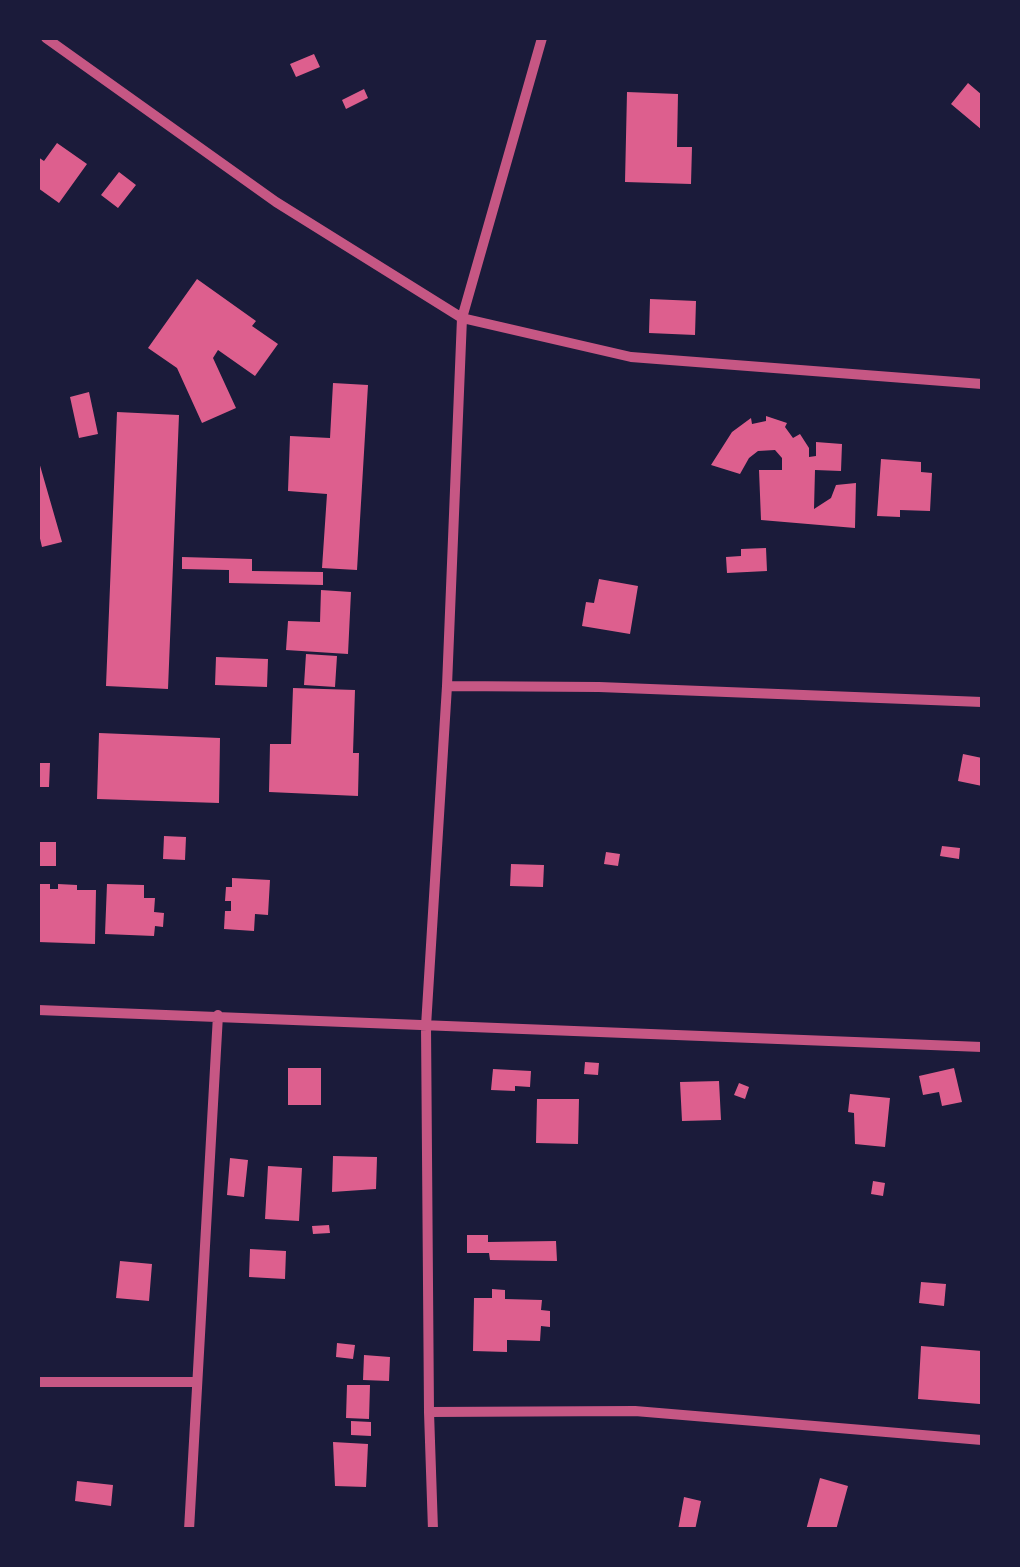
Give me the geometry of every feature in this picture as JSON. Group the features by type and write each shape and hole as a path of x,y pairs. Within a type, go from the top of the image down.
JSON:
{"street":[{"path":"46,38 276,202 462,318 631,357 982,384"},
{"path":"433,1530 428,1412 426,1026 448,686 462,318 542,38"},
{"path":"448,686 600,687 982,702"},
{"path":"38,1010 982,1047"},
{"path":"188,1530 218,1015"},
{"path":"38,1382 195,1382"},
{"path":"428,1412 635,1410 982,1440"}],"building":[{"path":"314,54 320,67 296,77 290,64"},
{"path":"968,83 982,95 982,130 951,104"},
{"path":"364,89 368,98 346,109 342,100"},
{"path":"627,92 678,94 677,147 692,147 691,184 625,182"},
{"path":"57,143 87,164 59,203 38,188 38,157 44,161"},
{"path":"119,172 136,185 118,208 101,195"},
{"path":"197,279 256,321 252,326 278,344 255,376 218,350 213,358 236,408 202,423 177,368 148,348"},
{"path":"650,299 696,301 695,335 649,333"},
{"path":"333,383 368,385 357,570 322,568 327,494 288,491 290,436 330,438"},
{"path":"89,392 98,434 79,438 70,397"},
{"path":"117,412 179,415 168,689 106,686"},
{"path":"766,416 787,423 785,427 793,438 800,434 809,448 809,457 816,456 816,442 842,444 841,471 815,470 814,509 831,498 836,485 856,483 855,528 761,520 759,470 782,470 782,458 775,450 758,451 740,474 711,465 732,432 751,418 752,424 766,421"},
{"path":"881,459 921,462 921,472 932,473 930,511 900,510 900,517 877,516"},
{"path":"39,462 62,542 42,547 38,530"},
{"path":"766,548 767,571 727,573 726,557 741,556 741,549"},
{"path":"182,557 252,559 252,571 323,572 323,585 229,583 229,570 182,569"},
{"path":"599,579 638,586 630,634 582,626 586,602 594,603"},
{"path":"321,590 351,592 348,654 286,650 288,621 320,622"},
{"path":"306,654 337,656 335,687 304,685"},
{"path":"216,657 268,659 267,687 215,685"},
{"path":"293,688 355,690 353,753 359,753 358,796 269,792 270,744 291,744"},
{"path":"99,733 220,738 219,803 97,799"},
{"path":"963,754 982,758 982,786 958,781"},
{"path":"38,763 50,763 49,787 38,787"},
{"path":"164,836 186,837 185,860 163,859"},
{"path":"38,842 56,842 56,866 38,866"},
{"path":"942,846 960,848 959,859 940,856"},
{"path":"606,852 620,854 618,866 604,864"},
{"path":"511,864 544,865 543,887 510,886"},
{"path":"232,878 270,880 268,915 255,914 254,931 224,929 225,911 231,911 231,901 225,901 226,887 232,887"},
{"path":"38,884 50,884 50,889 58,889 58,884 96,890 95,944 38,942"},
{"path":"107,884 144,885 144,898 155,898 154,912 164,913 163,927 155,926 154,936 105,934"},
{"path":"585,1062 599,1063 598,1075 584,1074"},
{"path":"288,1068 321,1068 321,1105 288,1105"},
{"path":"954,1068 962,1102 942,1106 939,1092 923,1095 919,1076"},
{"path":"493,1069 531,1071 530,1087 491,1090"},
{"path":"719,1081 721,1120 682,1121 680,1082"},
{"path":"739,1083 749,1087 745,1099 734,1095"},
{"path":"850,1094 890,1098 885,1147 855,1144 854,1113 848,1112"},
{"path":"537,1099 579,1099 578,1144 536,1143"},
{"path":"333,1156 377,1157 376,1189 332,1192"},
{"path":"230,1158 248,1160 244,1197 227,1195"},
{"path":"268,1166 302,1168 299,1221 265,1219"},
{"path":"873,1181 885,1183 883,1196 871,1194"},
{"path":"329,1225 330,1233 313,1234 312,1226"},
{"path":"467,1235 488,1235 488,1242 556,1241 557,1261 490,1260 489,1253 467,1253"},
{"path":"250,1249 286,1251 285,1279 249,1277"},
{"path":"120,1261 152,1264 149,1301 116,1298"},
{"path":"921,1282 946,1284 944,1306 919,1303"},
{"path":"492,1289 505,1290 505,1299 542,1300 541,1310 550,1311 550,1327 541,1326 540,1341 507,1340 507,1352 473,1351 474,1298 492,1298"},
{"path":"337,1343 355,1345 353,1359 336,1357"},
{"path":"921,1346 982,1351 980,1404 918,1399"},
{"path":"364,1355 390,1357 389,1381 363,1380"},
{"path":"347,1385 370,1385 369,1419 346,1418"},
{"path":"351,1421 371,1422 371,1436 351,1435"},
{"path":"333,1442 368,1444 366,1487 335,1486"},
{"path":"820,1478 848,1486 836,1530 806,1530"},
{"path":"77,1481 113,1485 111,1506 75,1501"},
{"path":"684,1497 701,1501 695,1530 678,1530"}]}
